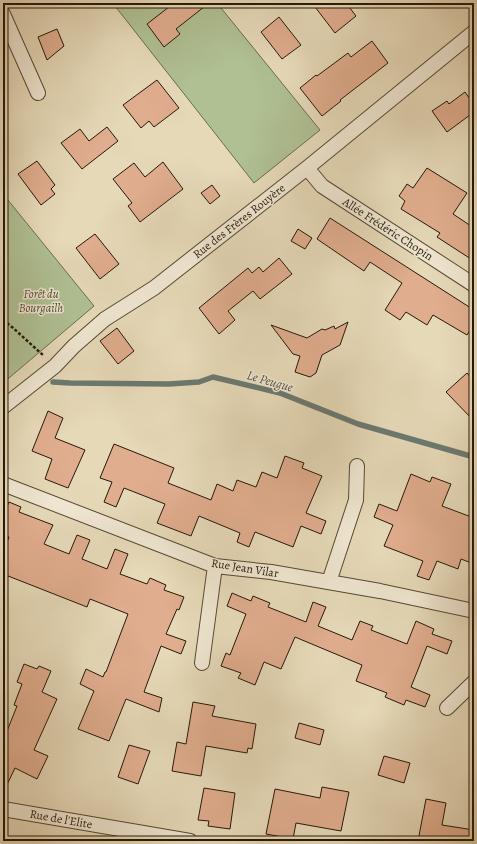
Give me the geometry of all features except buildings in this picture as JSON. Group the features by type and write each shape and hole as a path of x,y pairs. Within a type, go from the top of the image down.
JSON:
{"street":[{"path":"3,14 38,92"},
{"name":"Rue des Frères Rouyère","path":"3,407 55,366 104,319 154,288 307,168 474,32"},
{"name":"Allée Frédéric Chopin","path":"307,168 322,186 474,285"},
{"path":"329,582 356,500 357,466"},
{"name":"Rue Jean Vilar","path":"3,484 215,566 272,572 380,591 474,611"},
{"path":"202,663 215,566"},
{"path":"447,708 474,682"},
{"name":"Rue de l'Elite","path":"3,809 190,841"}],"path":[{"path":"3,320 12,326 55,366"}],"green space":[{"path":"117,3 217,3 320,130 254,183 115,6"},
{"name":"Forêt du Bourgailh","path":"3,194 94,306 3,383"}],"waterway":[{"name":"Le Peugue","path":"53,382 169,384 199,382 213,377 280,393 358,424 474,457"}]}
